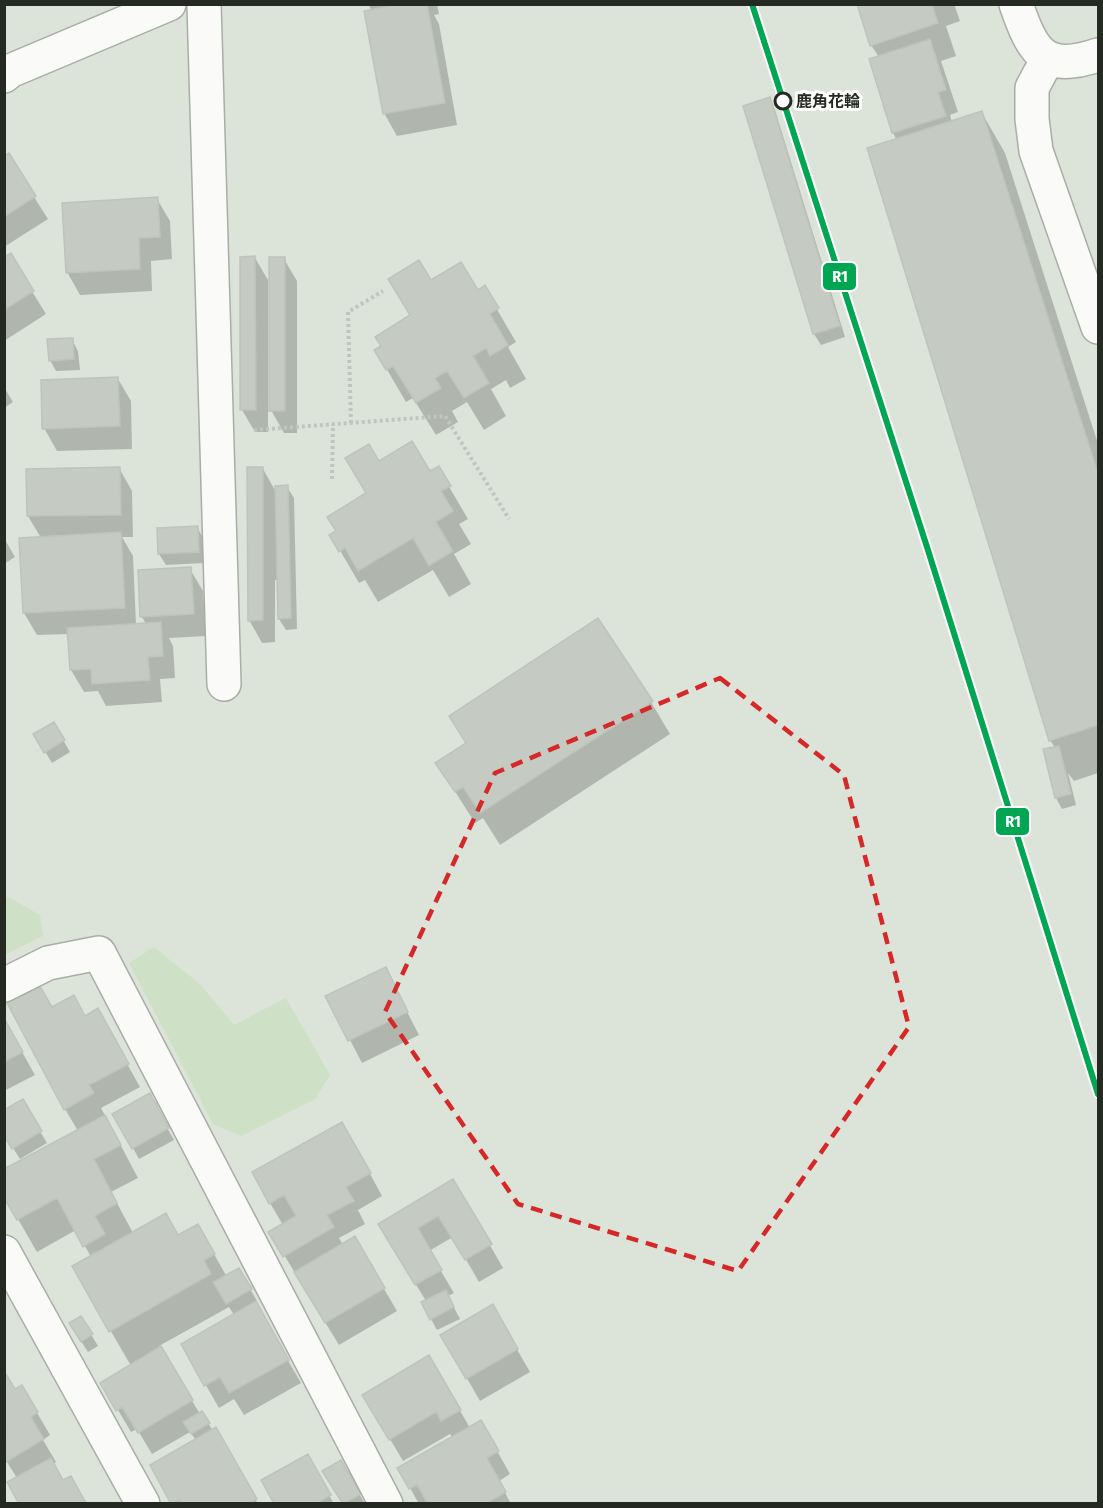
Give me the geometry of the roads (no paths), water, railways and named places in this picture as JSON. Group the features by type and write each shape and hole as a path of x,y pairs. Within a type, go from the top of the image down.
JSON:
{"street":[{"path":"4,76 10,71 169,4"},
{"path":"204,4 225,684"},
{"path":"1016,4 1025,31 1035,48 1048,58 1063,63 1081,61 1098,55"},
{"path":"1048,58 1032,88 1032,119 1036,151 1098,327"},
{"path":"4,986 48,963 99,953 386,1503"},
{"path":"4,1252 143,1503"}],"place":[{"name":"鹿角花輪","path":"783,101"}]}
